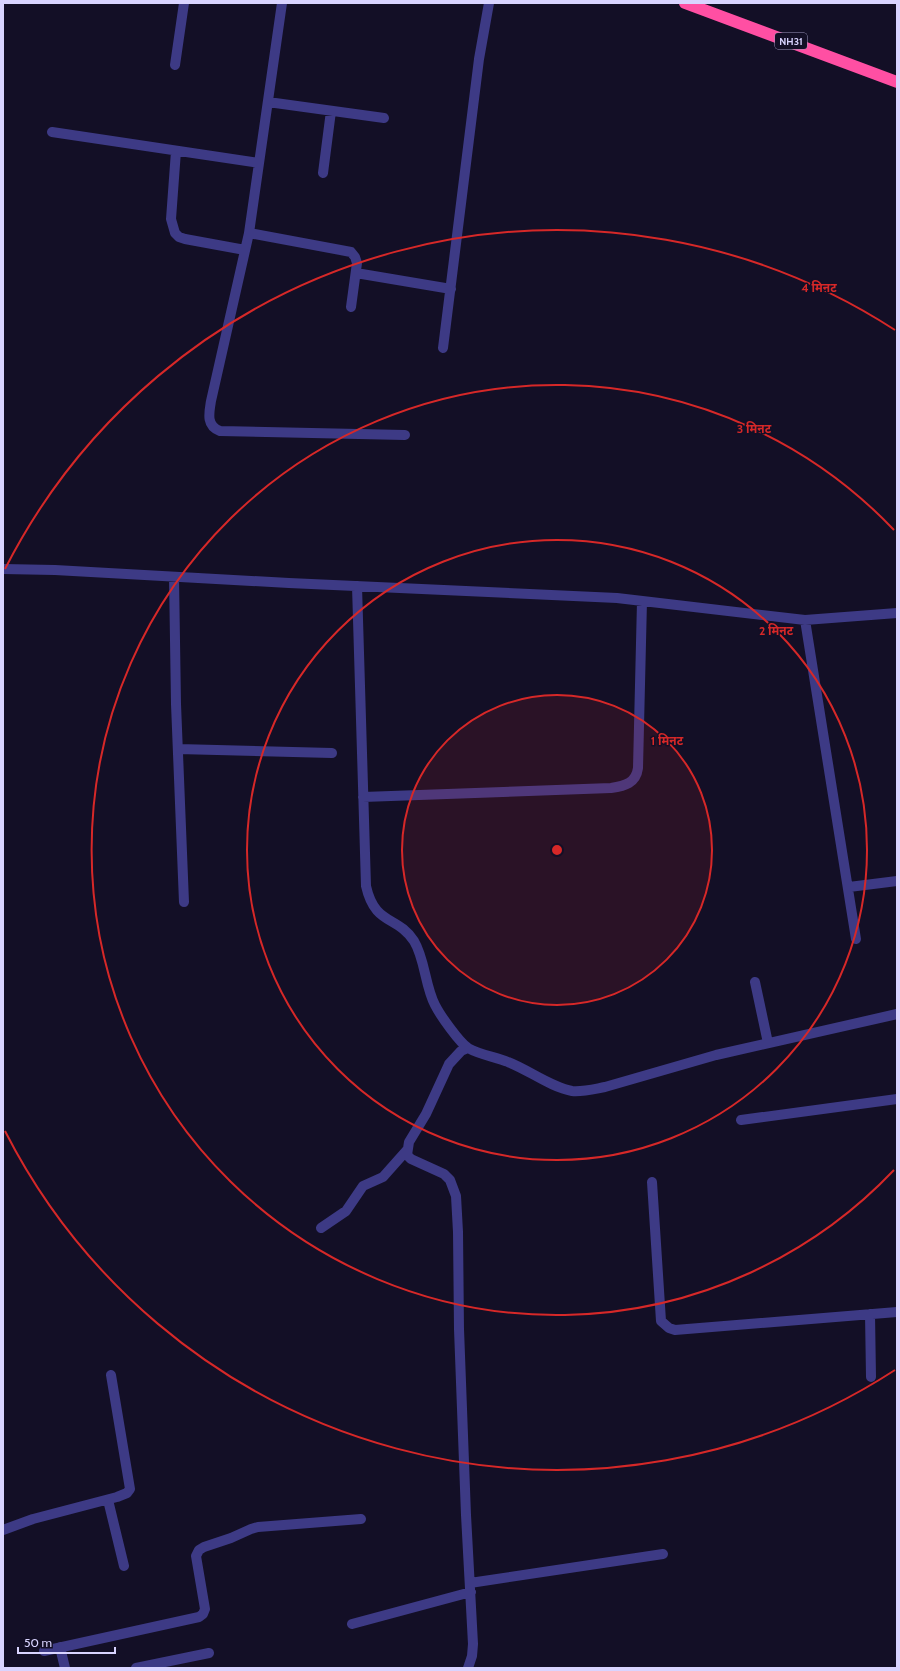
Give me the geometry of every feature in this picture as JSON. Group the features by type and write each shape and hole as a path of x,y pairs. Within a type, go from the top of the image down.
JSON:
{"highway":[{"name":"NH31","path":"685,3 775,35 897,82"}],"street":[{"path":"175,65 184,3"},
{"path":"282,3 249,233 209,415 210,424 215,429 229,432 405,435"},
{"path":"443,348 479,59 489,3"},
{"path":"268,102 384,118"},
{"path":"324,173 331,111"},
{"path":"52,132 259,164"},
{"path":"176,151 171,219 175,233 179,237 185,239 245,250"},
{"path":"249,233 351,252 357,263 351,307"},
{"path":"356,273 450,289"},
{"path":"3,569 55,570 617,598 805,620 897,613"},
{"path":"174,577 178,749 184,902"},
{"path":"357,586 366,886 371,904 383,918 400,927 414,943 435,1005 468,1048 507,1061 564,1089 573,1091 605,1087 716,1055 897,1014"},
{"path":"363,797 612,788 621,787 633,782 637,776 638,768 642,601"},
{"path":"805,620 849,887 856,940"},
{"path":"178,749 332,753"},
{"path":"849,887 897,881"},
{"path":"754,982 768,1043"},
{"path":"468,1048 456,1056 449,1064 426,1114 409,1142 407,1150 407,1155 411,1159 444,1174 450,1180 456,1196 459,1329 470,1587 474,1644 468,1668"},
{"path":"740,1120 897,1099"},
{"path":"321,1228 346,1211 363,1186 383,1177 407,1150"},
{"path":"652,1182 661,1321 669,1328 675,1330 897,1312"},
{"path":"870,1314 871,1377"},
{"path":"3,1530 33,1520 108,1500 127,1493 130,1489 111,1375"},
{"path":"108,1500 124,1566"},
{"path":"44,1651 199,1617 203,1614 205,1609 196,1556 199,1550 204,1547 231,1538 250,1529 361,1519"},
{"path":"352,1624 470,1587 663,1554"},
{"path":"60,1647 65,1668"},
{"path":"136,1668 209,1653"}]}
